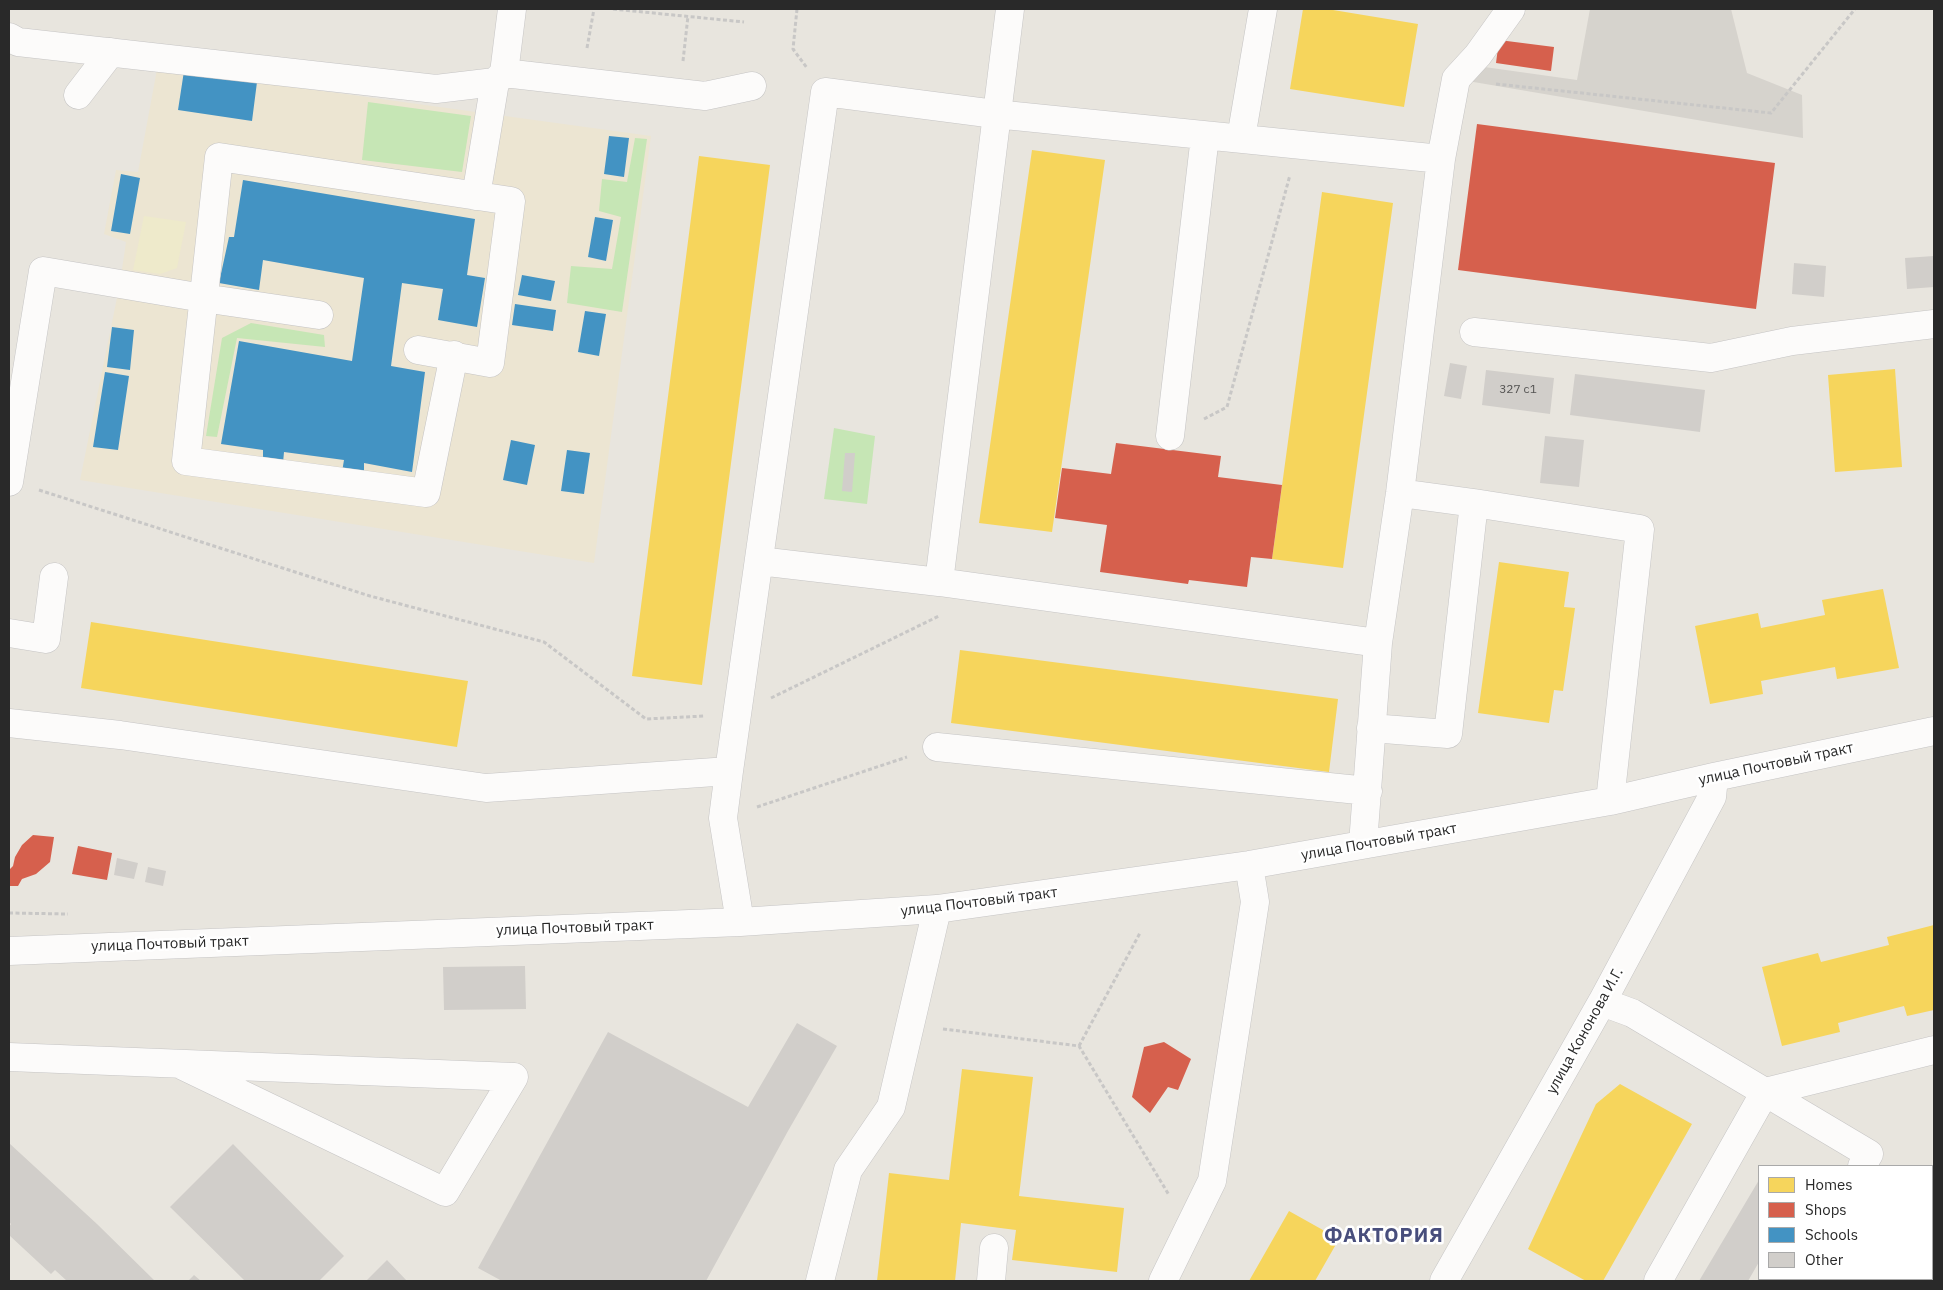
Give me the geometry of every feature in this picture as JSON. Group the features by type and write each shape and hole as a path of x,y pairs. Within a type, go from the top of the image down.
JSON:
{"street":[{"path":"476,196 512,9"},
{"path":"939,582 1010,9"},
{"path":"1241,138 1263,9"},
{"path":"1363,844 1378,643 1400,494 1441,159 1456,78 1478,55 1511,9"},
{"path":"9,37 18,42 436,89 499,78 705,96 752,86"},
{"path":"78,95 111,52"},
{"path":"740,922 723,818 825,92 996,114 1441,159"},
{"path":"1170,436 1205,136"},
{"path":"418,350 454,356 490,363 511,201 219,157 186,461 426,493 454,356"},
{"path":"9,481 43,271 319,315"},
{"path":"1474,332 1711,358 1792,341 1934,324"},
{"path":"1400,494 1474,503 1640,529 1610,801"},
{"path":"1371,728 1448,734 1474,503"},
{"path":"759,560 939,582 1378,643"},
{"path":"9,633 46,639 54,577"},
{"path":"9,723 120,735 486,788 729,771"},
{"name":"улица Почтовый тракт","path":"9,951 740,922 937,909 1249,865 1610,801 1934,731"},
{"path":"938,747 1368,791"},
{"name":"улица Кононова И.Г.","path":"1444,1281 1602,1002 1712,797 1714,777"},
{"path":"1163,1281 1212,1181 1255,902 1249,865"},
{"path":"820,1281 848,1170 891,1107 937,909"},
{"path":"1602,1002 1632,1013 1869,1154 1863,1165"},
{"path":"1658,1281 1765,1092 1934,1050"},
{"path":"9,1057 514,1077 445,1192 179,1064"},
{"path":"991,1281 994,1248"}],"path":[{"path":"587,48 594,9"},
{"path":"613,9 744,22"},
{"path":"797,9 793,49 825,92"},
{"path":"1456,78 1481,83 1772,113 1855,9"},
{"path":"682,67 688,16"},
{"path":"1170,436 1227,407 1298,145"},
{"path":"9,481 370,596 544,642 646,719 737,714 947,612"},
{"path":"723,818 938,747"},
{"path":"9,912 76,914"},
{"path":"1079,1046 1140,933"},
{"path":"910,1025 1079,1046"},
{"path":"1079,1046 1189,1228"}],"shaded area":[{"path":"1590,9 1731,9 1747,73 1802,95 1803,138 1456,79 1463,64 1577,80"},
{"path":"158,64 257,82 651,136 594,563 80,480 120,283 126,242 104,234 116,170 138,172"}],"green space":[{"path":"368,102 471,116 462,172 362,160"},
{"path":"635,138 647,139 622,312 567,303 571,266 612,269 621,217 599,211 602,179 627,182"},
{"path":"251,323 324,335 325,347 237,338 217,437 206,436 222,338"},
{"path":"834,428 875,436 867,504 824,499"}],"sand":[{"path":"144,216 186,222 177,268 160,274 133,270"}],"building: Homes":[{"path":"1303,9 1327,9 1418,24 1404,107 1290,89"},
{"path":"1032,150 1105,160 1052,532 979,523"},
{"path":"699,156 770,165 702,685 632,676"},
{"path":"1322,192 1393,203 1343,568 1272,559"},
{"path":"1895,369 1902,467 1835,472 1828,375"},
{"path":"1499,562 1569,572 1564,607 1575,608 1563,691 1554,690 1549,723 1478,713"},
{"path":"1883,589 1899,668 1837,679 1835,667 1761,681 1763,694 1710,704 1695,626 1758,613 1761,628 1825,615 1822,600"},
{"path":"91,622 468,681 457,747 81,688"},
{"path":"960,650 1338,699 1329,772 951,723"},
{"path":"1934,925 1934,1010 1907,1016 1904,1006 1838,1023 1840,1032 1782,1046 1762,967 1818,953 1821,962 1889,945 1887,937"},
{"path":"962,1069 1033,1077 1019,1196 1124,1208 1117,1272 1012,1260 1016,1230 961,1223 955,1281 877,1281 889,1173 949,1180"},
{"path":"1620,1084 1692,1124 1603,1281 1586,1281 1528,1249 1596,1104"},
{"path":"1289,1211 1339,1239 1315,1281 1249,1281"},
{"path":"1934,1247 1934,1281 1835,1281 1933,1280"}],"building: Shops":[{"path":"1499,40 1554,47 1551,71 1496,63"},
{"path":"1477,124 1775,163 1756,309 1458,270"},
{"path":"1116,443 1221,456 1218,477 1282,485 1272,559 1251,557 1247,587 1189,580 1188,584 1100,572 1107,525 1055,518 1062,468 1111,474"},
{"path":"33,835 54,837 50,862 36,874 22,879 18,886 9,886 9,870 13,866 15,857 22,845"},
{"path":"78,846 112,853 107,880 72,874"},
{"path":"1164,1042 1191,1059 1178,1090 1168,1087 1150,1113 1132,1097 1144,1047"}],"building: Schools":[{"path":"184,71 257,82 252,121 178,110"},
{"path":"609,136 629,138 624,177 604,174"},
{"path":"121,174 140,178 130,234 111,231"},
{"path":"243,180 475,219 467,275 485,278 477,327 438,320 443,289 402,283 391,366 425,372 412,472 364,463 364,475 342,472 344,460 284,452 283,463 263,460 263,450 221,444 239,341 352,361 364,278 263,260 259,290 219,283 229,237 234,237"},
{"path":"595,217 613,220 606,261 588,257"},
{"path":"522,275 555,281 551,301 518,295"},
{"path":"515,304 556,310 553,331 512,325"},
{"path":"585,311 606,314 599,356 578,352"},
{"path":"112,327 134,330 130,370 107,367"},
{"path":"105,372 129,376 118,450 93,447"},
{"path":"511,440 535,445 527,485 503,480"},
{"path":"567,450 590,453 584,494 561,491"}],"building: Other":[{"path":"1934,256 1934,287 1907,289 1905,258"},
{"path":"1794,263 1826,266 1824,297 1792,294"},
{"path":"1450,363 1467,366 1461,399 1444,396"},
{"path":"1486,370 1554,378 1550,414 1482,405"},
{"path":"1575,374 1705,390 1700,432 1570,415"},
{"path":"1545,436 1584,440 1579,487 1540,483"},
{"path":"845,453 855,453 852,492 842,491"},
{"path":"117,858 138,863 134,879 114,875"},
{"path":"148,867 166,871 163,886 145,882"},
{"path":"525,966 526,1009 444,1010 443,967"},
{"path":"797,1023 837,1046 706,1281 502,1281 478,1268 608,1032 748,1107"},
{"path":"9,1143 97,1224 155,1281 67,1281 55,1270 51,1274 9,1235 11,1224 9,1222"},
{"path":"233,1144 344,1256 319,1281 245,1281 170,1207"},
{"path":"1758,1182 1758,1264 1748,1281 1699,1281"},
{"path":"387,1260 407,1281 366,1281"},
{"path":"194,1275 201,1281 188,1281"}],"district":[{"name":"ФАКТОРИЯ","path":"1384,1236"}]}
